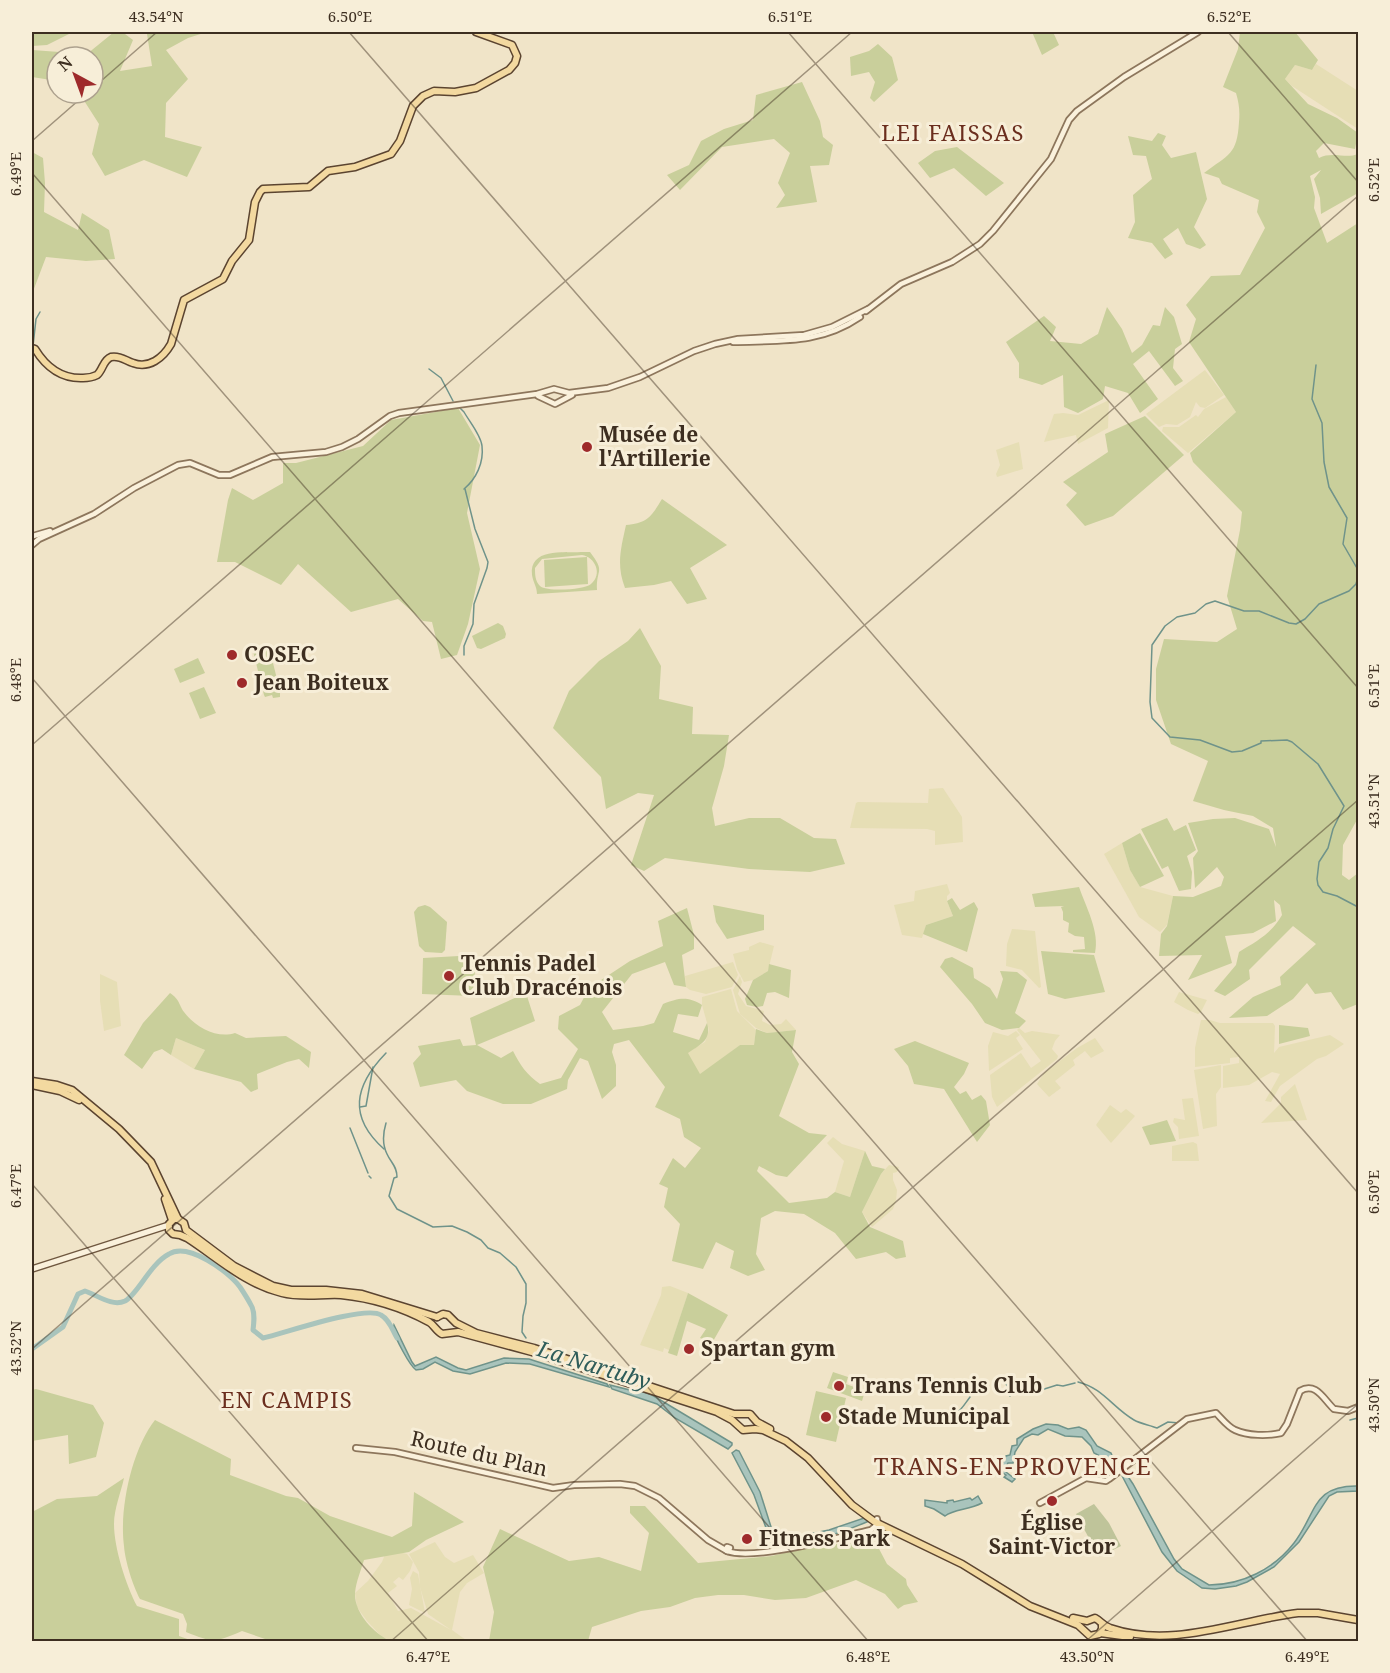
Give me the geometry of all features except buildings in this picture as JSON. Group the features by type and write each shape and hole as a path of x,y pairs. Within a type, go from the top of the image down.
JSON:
{"main road":[{"path":"32,348 46,364 71,378 93,377 105,362 113,357 123,358 138,365 156,361 171,344 184,300 223,279 232,261 249,240 255,202 260,192 279,188 309,187 328,171 355,167 391,154 400,141 412,106 423,96 434,90 455,92 476,88 512,67 517,56 512,45 476,32"},
{"path":"32,1083 57,1085 72,1090 119,1129 151,1162 175,1235 180,1235 242,1276 271,1290 290,1295 340,1295 437,1317 446,1314 476,1333 534,1348 734,1414 750,1414 755,1421 803,1448 874,1520 952,1555 1032,1604 1076,1620 1087,1621 1095,1618 1109,1628 1138,1635 1169,1637 1298,1613 1318,1613 1359,1621"},
{"path":"32,1269 172,1224 184,1223 185,1228 234,1266 273,1286 291,1290 347,1292 402,1308 435,1326 440,1333 462,1333 532,1352 717,1412 743,1431 752,1429 769,1433 800,1451 874,1520 962,1564 1030,1606 1075,1623 1097,1638 1174,1639 1299,1616 1359,1621"},
{"path":"180,1235 185,1228"},
{"path":"435,1326 437,1317"},
{"path":"450,1332 454,1327 454,1321"},
{"path":"737,1425 741,1414"},
{"path":"752,1429 755,1421"},
{"path":"1086,1632 1087,1621"},
{"path":"1097,1638 1102,1624"}],"street":[{"path":"33,539 94,514 134,488 178,465 190,463 219,475 230,476 272,457 334,450 351,444 381,422 399,413 525,396 554,389 560,392 578,393 608,388 627,383 694,351 715,344 808,339 848,324 901,284 964,255 993,231 1051,159 1069,120 1077,111 1124,77 1198,32"},
{"path":"548,400 549,392"},
{"path":"560,392 561,401"},
{"path":"525,396 537,396 555,404 578,393"},
{"path":"1040,1503 1086,1478 1106,1481 1187,1419 1216,1413 1232,1429 1268,1434 1281,1433 1287,1424 1297,1395 1303,1388 1317,1390 1338,1411 1348,1411 1359,1407"},
{"name":"Route du Plan","path":"356,1448 395,1452 553,1488 574,1485 635,1486 659,1498 719,1547 738,1553 798,1547 868,1530 874,1520"}],"shaded area":[{"path":"1316,64 1358,91 1358,129 1292,86 1285,79 1295,65 1312,70"},
{"path":"1205,370 1224,395 1205,408 1200,407 1196,402 1190,417 1177,425 1166,424 1159,427 1146,414"},
{"path":"1226,397 1236,412 1188,453 1162,431 1163,427 1179,427 1196,415 1198,417 1204,409"},
{"path":"1109,400 1108,428 1078,444 1076,435 1044,442 1054,414 1078,415"},
{"path":"1019,442 1023,469 997,477 1000,465 996,450"},
{"path":"943,788 962,817 963,842 935,845 935,831 927,829 850,828 858,802 928,803 929,789"},
{"path":"1122,843 1130,870 1140,887 1173,896 1167,925 1160,932 1139,917 1104,854"},
{"path":"947,884 950,893 947,901 953,916 926,925 922,938 902,935 894,905 914,901 915,891"},
{"path":"1012,929 1035,931 1041,987 1039,988 1022,970 1006,966 1007,944"},
{"path":"760,942 774,946 768,971 753,980 744,982 733,954 749,950 749,947"},
{"path":"733,962 738,975 732,987 706,994 686,987 685,976"},
{"path":"100,974 117,982 121,1026 104,1031 100,1001"},
{"path":"740,976 742,982 738,994 746,1006 764,1011 762,1021 770,1025 781,1024 786,1019 796,1030 767,1033 756,1028 740,1014 733,990"},
{"path":"731,989 737,1011 756,1030 754,1045 740,1045 700,1075 687,1053 705,1042 709,1030 702,997"},
{"path":"1179,992 1207,1000 1201,1012 1198,1014 1174,1002"},
{"path":"1201,1020 1220,1023 1273,1023 1275,1026 1274,1053 1279,1047 1330,1035 1344,1044 1317,1059 1280,1086 1271,1102 1265,1101 1280,1074 1272,1072 1249,1085 1223,1088 1223,1066 1239,1063 1239,1057 1230,1058 1230,1063 1195,1067 1195,1048"},
{"path":"1019,1028 1025,1033 1032,1031 1060,1035 1052,1049 1058,1056 997,1107 992,1097 990,1075 1021,1053 1031,1068 1041,1061 1017,1030"},
{"path":"1016,1031 1020,1035 1016,1038 1023,1049 989,1071 988,1046 993,1032 1008,1036"},
{"path":"176,1038 205,1050 194,1069 171,1055"},
{"path":"1095,1038 1104,1051 1091,1058 1085,1051 1073,1060 1075,1065 1055,1081 1061,1088 1049,1097 1037,1084 1044,1073 1077,1048"},
{"path":"1221,1065 1221,1087 1216,1094 1217,1126 1203,1129 1194,1070"},
{"path":"1295,1084 1307,1120 1261,1123 1281,1103 1281,1097"},
{"path":"1193,1098 1199,1136 1179,1139 1178,1127 1173,1122 1174,1118 1185,1120 1182,1099"},
{"path":"1110,1105 1121,1113 1126,1109 1135,1116 1111,1143 1096,1125"},
{"path":"833,1137 842,1144 865,1151 850,1197 835,1192 844,1161 827,1143"},
{"path":"1193,1142 1197,1144 1199,1161 1172,1161 1172,1146"},
{"path":"889,1165 899,1167 897,1172 893,1173 897,1190 896,1201 893,1209 872,1227 862,1212 881,1174"},
{"path":"670,1286 688,1293 669,1350 664,1348 663,1352 640,1345 661,1295 662,1287"},
{"path":"435,1542 445,1557 454,1563 473,1555 484,1573 467,1583 460,1592 452,1630 466,1640 390,1641 382,1637 357,1607 355,1593 368,1581 382,1562 387,1549 407,1554 413,1562 403,1580 399,1577 393,1582 397,1586 388,1593 398,1611 411,1608 451,1630 428,1614 420,1587 419,1572 409,1554"},
{"path":"413,1571 418,1574 425,1613 409,1605 412,1589 410,1578"}],"green space":[{"path":"32,32 73,32 47,45 32,46"},
{"path":"114,32 125,32 133,40 120,71 152,66 147,34 207,32 188,38 166,50 188,79 166,103 165,137 202,147 187,177 144,160 105,176 92,154 99,124 87,105 105,105 105,45 98,45"},
{"path":"1032,32 1053,32 1059,45 1042,55"},
{"path":"1240,32 1295,32 1318,60 1312,70 1295,65 1285,79 1308,104 1337,118 1358,133 1355,149 1324,143 1316,151 1319,158 1329,155 1358,154 1358,193 1321,214 1320,198 1314,179 1321,170 1310,176 1315,197 1314,208 1327,243 1358,223 1358,818 1343,845 1342,875 1349,880 1358,873 1358,1004 1343,1010 1331,992 1315,994 1307,983 1293,999 1267,1016 1229,1018 1253,997 1281,985 1280,977 1316,944 1293,926 1249,970 1250,979 1225,996 1214,991 1236,965 1239,952 1263,936 1278,922 1282,915 1280,905 1274,900 1276,921 1253,933 1225,936 1232,963 1188,980 1202,955 1159,956 1161,934 1167,926 1173,896 1193,897 1221,886 1224,877 1217,867 1195,888 1193,858 1198,851 1188,823 1235,818 1269,829 1276,847 1273,828 1253,816 1193,801 1208,761 1171,744 1156,700 1156,669 1164,639 1217,642 1237,629 1227,596 1242,512 1193,462 1190,453 1236,412 1189,342 1196,319 1186,305 1211,276 1240,275 1265,228 1257,212 1259,200 1222,184 1219,178 1204,173 1230,153 1236,141 1239,114 1237,97 1236,93 1223,87 1238,49"},
{"path":"878,44 892,57 898,80 874,102 870,98 875,82 869,72 851,76 850,57 869,51"},
{"path":"32,50 45,51 45,79 32,77"},
{"path":"802,82 820,121 823,137 833,145 829,165 810,166 817,202 776,208 785,195 778,183 790,153 774,139 722,147 680,190 667,175 689,165 701,141 724,129 753,120 756,95"},
{"path":"1158,133 1166,136 1162,145 1171,158 1196,152 1207,199 1194,227 1206,245 1200,249 1186,244 1178,228 1163,239 1173,254 1165,259 1152,243 1128,238 1135,222 1133,195 1152,179 1146,156 1133,155 1128,136 1152,141"},
{"path":"957,147 1004,183 986,196 954,168 930,178 918,163 935,151"},
{"path":"32,152 43,158 44,212 78,230 82,213 109,230 115,259 86,261 46,257 32,294"},
{"path":"1107,307 1122,329 1132,353 1142,345 1153,325 1160,326 1165,307 1174,317 1182,344 1175,349 1173,368 1183,381 1175,386 1149,351 1133,364 1158,399 1140,413 1128,393 1105,386 1103,399 1078,413 1064,407 1063,375 1042,385 1019,378 1019,363 1006,342 1044,316 1056,327 1050,341 1081,344 1098,334"},
{"path":"458,408 480,445 467,513 480,569 468,624 457,655 441,659 432,622 423,621 398,599 351,612 298,564 281,585 235,562 217,562 232,488 253,500 283,483 283,463 296,463 363,446 391,420"},
{"path":"1145,416 1184,455 1113,516 1085,526 1066,505 1077,493 1063,482 1108,452 1105,434"},
{"path":"662,499 727,545 690,568 707,599 687,604 671,581 625,588 620,564 626,525 644,521"},
{"path":"590,552 599,567 597,590 537,594 532,575 533,566 541,556","holes":["587,556 594,562 597,571 595,580 591,584 574,589 558,590 544,588 537,582 535,568 542,559"]},
{"path":"587,557 588,584 545,587 544,560"},
{"path":"498,623 503,626 505,638 481,649 477,648 472,636"},
{"path":"640,628 661,666 659,699 693,707 692,734 729,735 724,766 712,808 715,826 749,818 780,818 814,838 836,839 845,864 810,872 749,869 665,858 644,871 631,865 654,795 638,793 606,809 601,777 553,728 569,691 599,661 628,641"},
{"path":"269,647 280,697 273,698 272,695 265,697 253,651"},
{"path":"198,658 205,673 180,683 174,669"},
{"path":"204,687 216,713 200,719 189,693"},
{"path":"1167,818 1174,831 1186,825 1196,850 1187,856 1192,872 1191,889 1179,891 1168,866 1162,869 1141,829"},
{"path":"1140,833 1164,876 1140,887 1130,870 1122,843"},
{"path":"1079,887 1094,928 1095,953 1073,952 1073,950 1085,949 1084,937 1068,932 1069,923 1063,920 1061,907 1064,906 1035,907 1032,894"},
{"path":"952,898 960,910 974,902 978,909 967,952 923,934 926,925 953,916 947,901"},
{"path":"425,905 447,922 445,950 442,953 425,952 419,946 414,912 418,907"},
{"path":"713,905 764,915 764,930 727,939 716,922"},
{"path":"687,908 694,935 694,949 682,955 686,987 674,985 665,962 632,974 602,1012 613,1030 654,1023 663,1004 678,999 697,1002 702,1005 698,1017 678,1014 673,1032 699,1040 707,1023 706,1038 688,1053 700,1074 740,1045 754,1045 756,1029 767,1033 796,1030 792,1052 799,1064 779,1116 809,1133 827,1135 787,1177 776,1175 759,1166 757,1171 789,1203 827,1198 835,1192 850,1197 865,1151 872,1166 885,1169 862,1212 870,1227 903,1241 906,1257 896,1259 886,1252 856,1259 835,1233 804,1214 775,1211 761,1218 756,1254 765,1270 748,1276 730,1268 734,1251 716,1242 703,1269 672,1261 680,1224 664,1207 668,1188 659,1184 673,1158 685,1168 701,1148 684,1137 680,1119 655,1107 665,1087 629,1040 614,1044 612,1052 616,1065 616,1086 602,1099 588,1061 580,1058 568,1080 567,1089 531,1104 503,1104 467,1091 456,1080 420,1087 413,1063 421,1054 418,1046 460,1039 463,1046 476,1045 470,1018 526,993 535,1021 477,1045 501,1058 513,1051 524,1069 540,1084 561,1078 578,1049 558,1029 559,1016 580,1005 589,988 630,961 663,946 658,921"},
{"path":"1041,951 1094,955 1105,992 1065,999 1048,994"},
{"name":"Tennis Padel Club Dracénois","path":"477,955 472,996 422,994 423,958"},
{"path":"952,957 973,968 974,978 990,988 997,999 1003,979 1000,971 1017,972 1027,980 1015,1013 1026,1021 1019,1028 1002,1030 985,1023 940,967 945,959"},
{"path":"769,964 791,970 789,998 775,992 767,993 763,1006 747,1005 745,999 753,980 768,971"},
{"path":"170,993 194,1022 214,1033 235,1033 246,1038 286,1036 311,1052 309,1068 299,1059 257,1074 258,1089 251,1092 241,1082 194,1069 205,1050 176,1038 171,1055 162,1049 154,1052 142,1069 124,1055 143,1023"},
{"path":"1279,1025 1308,1028 1310,1036 1279,1044"},
{"path":"915,1041 969,1063 954,1087 960,1094 966,1091 972,1100 981,1095 986,1101 990,1125 977,1142 944,1089 914,1084 908,1066 894,1049"},
{"path":"1167,1120 1176,1141 1150,1145 1142,1127"},
{"path":"688,1293 728,1315 712,1343 700,1338 706,1329 687,1321 677,1356 668,1353"},
{"name":"Trans Tennis Club","path":"833,1372 848,1377 846,1384 865,1391 862,1401 827,1388"},
{"path":"36,1389 93,1405 104,1423 96,1457 69,1464 68,1435 32,1441 32,1390"},
{"name":"Stade Municipal","path":"816,1391 846,1398 836,1442 806,1435"},
{"path":"155,1420 231,1459 230,1475 286,1496 298,1498 330,1516 392,1537 412,1526 414,1492 464,1522 426,1540 409,1552 364,1560 355,1593 358,1608 366,1622 390,1641 271,1641 242,1631 225,1638 209,1640 186,1632 187,1624 183,1614 140,1599 126,1559 123,1531 129,1480 140,1447"},
{"path":"124,1478 114,1524 121,1566 133,1597 137,1606 179,1619 179,1636 193,1641 32,1641 32,1512 57,1499 97,1496"},
{"path":"1094,1504 1109,1523 1121,1546 1099,1557 1076,1514"},
{"path":"630,1506 645,1506 698,1563 772,1556 811,1546 851,1543 877,1545 887,1564 906,1579 907,1585 918,1602 898,1609 885,1594 856,1580 806,1598 775,1600 744,1595 718,1595 695,1598 670,1607 641,1611 592,1627 588,1641 489,1641 494,1612 483,1567 500,1529 569,1561 599,1557 641,1571 649,1533 630,1513"}],"water":[{"path":"394,1325 415,1366 436,1357 466,1370 504,1358 529,1359 607,1384 609,1387 530,1364 506,1363 470,1374 453,1371 435,1362 416,1370 400,1345 393,1330"},
{"path":"610,1385 630,1390 631,1387 652,1395 732,1445 728,1449 675,1418 657,1404 612,1389"},
{"path":"1046,1424 1068,1429 1079,1427 1086,1430 1097,1446 1111,1453 1116,1465 1122,1468 1118,1471 1110,1469 1104,1458 1094,1453 1082,1437 1065,1436 1048,1429 1038,1435 1032,1434 1024,1438 1015,1452 1013,1463 1008,1463 1006,1467 1006,1472 1015,1479 1012,1482 1004,1477 1006,1475 1001,1466 1006,1456 1010,1455 1012,1446 1017,1445 1017,1439"},
{"path":"739,1451 760,1492 772,1530 779,1540 829,1530 864,1518 869,1521 808,1542 773,1547 754,1495 732,1453"},
{"path":"1123,1469 1174,1559 1182,1569 1209,1585 1245,1579 1267,1568 1294,1543 1317,1503 1324,1496 1332,1490 1343,1487 1358,1486 1358,1491 1337,1492 1329,1496 1299,1542 1274,1567 1236,1586 1202,1588 1177,1571 1162,1552 1120,1472"},
{"path":"978,1496 982,1503 945,1516 925,1506 925,1500 947,1503 953,1500 954,1502 970,1498 972,1500"}],"waterway":[{"path":"33,346 36,319 40,312"},
{"path":"1316,365 1312,399 1322,423 1324,462 1329,487 1347,518 1343,544 1358,570"},
{"path":"429,369 441,378 453,401"},
{"path":"460,408 477,433 482,446 482,458 478,470 464,489"},
{"path":"464,655 464,646 473,624 474,604 488,562 475,529 465,489"},
{"path":"1358,577 1356,584 1349,591 1319,604 1305,619 1296,624 1259,611 1244,611 1215,601 1206,604 1195,613 1177,617 1165,626 1152,645 1150,702 1152,718 1170,737 1200,740 1232,752 1242,751 1261,741 1287,740 1318,764 1344,806 1333,829 1328,848 1319,862 1318,885 1323,892 1337,896 1358,907"},
{"path":"384,1149 372,1137 365,1125 360,1113 360,1101 367,1077 386,1053"},
{"path":"360,1107 366,1106 373,1067"},
{"path":"386,1123 384,1146 397,1173 389,1196 397,1209 433,1227 452,1226 467,1232 481,1240 488,1248 500,1253 516,1267 526,1284 522,1332 526,1338"},
{"path":"350,1128 368,1173"},
{"name":"La Nartuby","path":"32,1349 63,1327 78,1294 85,1291 110,1302 125,1301 162,1259 177,1251 197,1255 207,1260 234,1280 252,1307 253,1330 263,1338 324,1321 372,1313 381,1315 387,1320 397,1338"},
{"path":"1078,1382 1101,1393 1137,1421 1157,1428 1168,1422 1179,1423"},
{"path":"1006,1383 1010,1396"},
{"path":"1012,1395 1029,1389 1038,1391 1057,1385 1075,1383"},
{"path":"937,1418 957,1413 970,1397"},
{"path":"1350,1420 1358,1418"}],"place":[{"name":"Musée de l'Artillerie","path":"587,447"},
{"name":"COSEC","path":"232,655"},
{"name":"Jean Boiteux","path":"242,683"},
{"name":"Tennis Padel Club Dracénois","path":"449,976"},
{"name":"Spartan gym","path":"689,1349"},
{"name":"Trans Tennis Club","path":"839,1386"},
{"name":"Stade Municipal","path":"826,1417"},
{"name":"Église Saint-Victor","path":"1052,1501"},
{"name":"Fitness Park","path":"747,1539"}],"district":[{"name":"LEI FAISSAS","path":"953,133"},
{"name":"EN CAMPIS","path":"287,1400"},
{"name":"TRANS-EN-PROVENCE","path":"1013,1467"}]}
